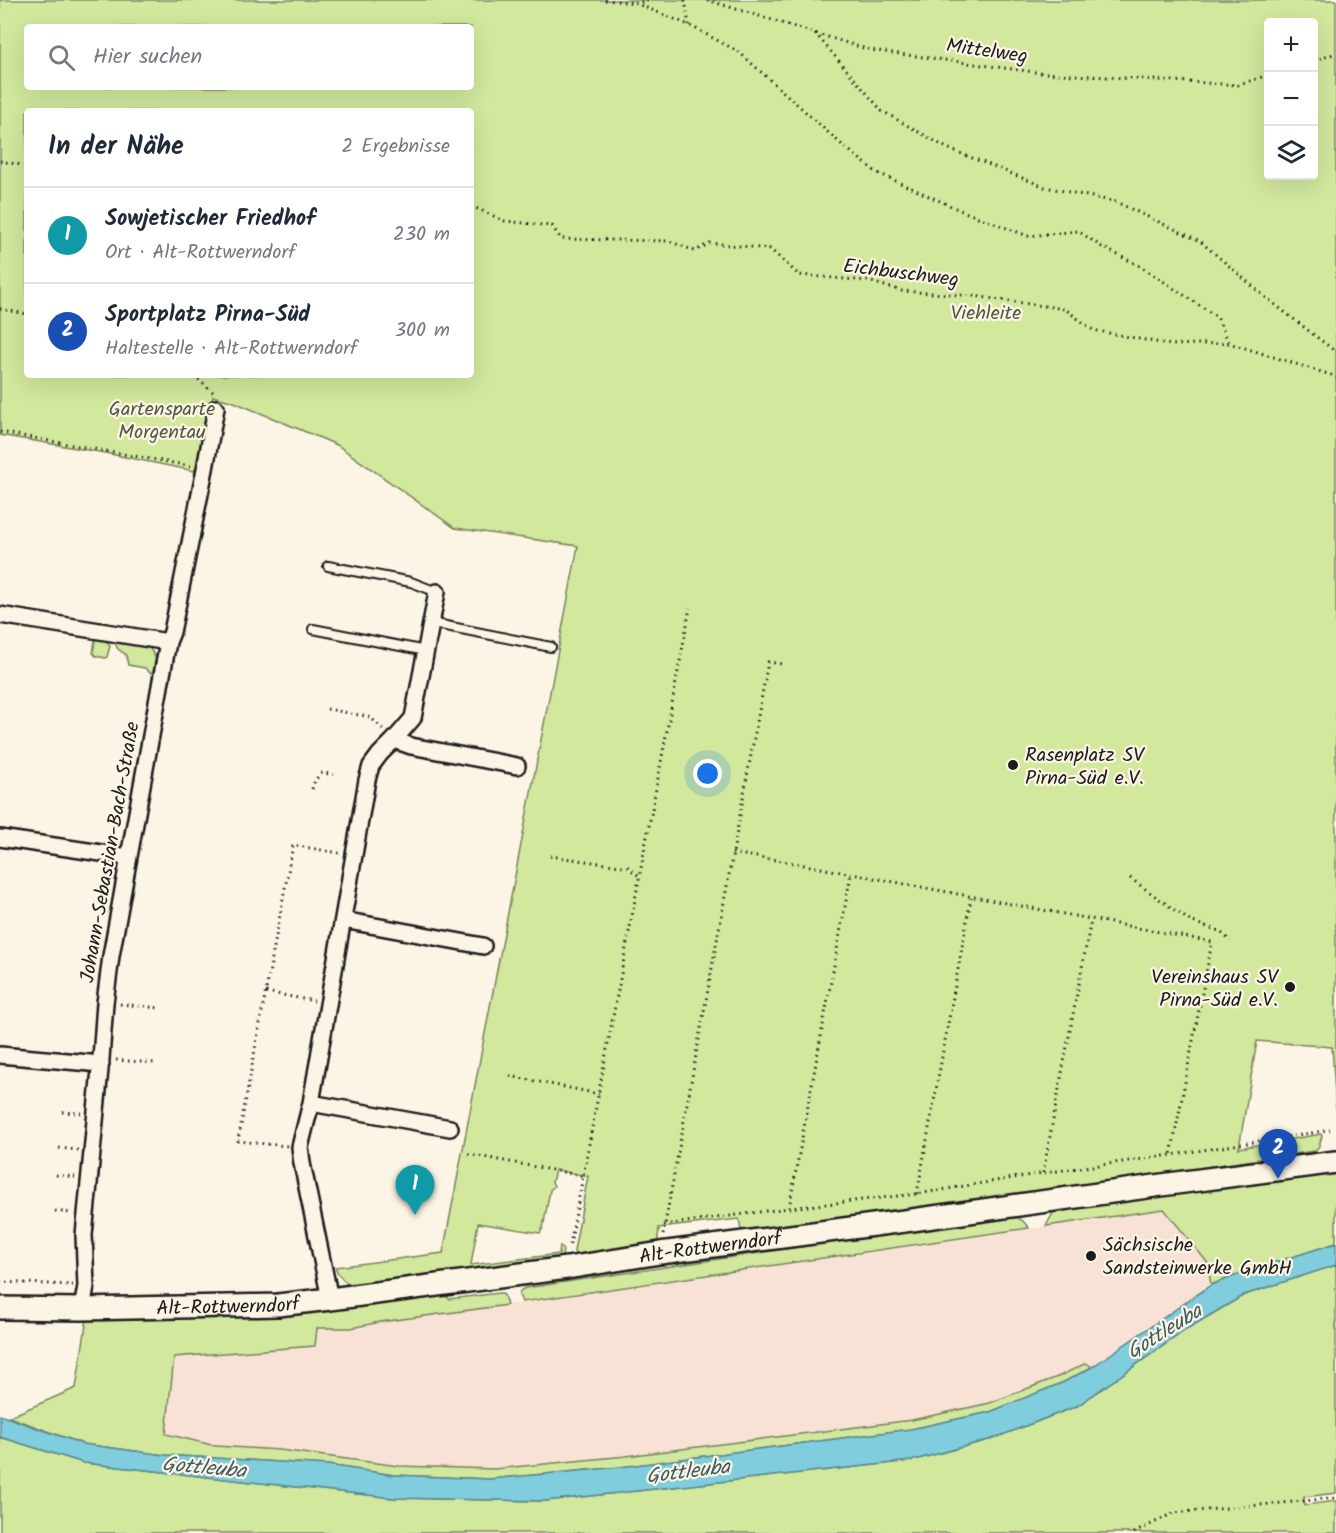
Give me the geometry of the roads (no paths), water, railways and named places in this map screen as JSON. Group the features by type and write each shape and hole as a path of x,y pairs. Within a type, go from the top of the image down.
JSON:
{"main road":[{"name":"Alt-Rottwerndorf","path":"0,1308 82,1309 278,1305 567,1268 660,1253 1336,1162"}],"street":[{"name":"Johann-Sebastian-Bach-Straße","path":"82,1309 86,1286 84,1235 111,956 168,642 172,632 216,408"},
{"path":"330,1299 300,1147 311,1103 367,780 371,766 413,718 437,592"},
{"path":"0,615 168,642"},
{"path":"394,740 411,746 517,766"},
{"path":"0,838 128,857"},
{"path":"343,921 483,946"},
{"path":"0,1055 101,1061"},
{"path":"311,1103 450,1128"}],"lane":[{"path":"328,566 411,582 437,592"},
{"path":"431,623 551,647"},
{"path":"313,629 426,651"}],"water":[{"name":"Gottleuba","path":"1336,1243 1336,1265 1244,1295 1190,1327 1077,1406 992,1439 911,1461 545,1501 394,1498 84,1463 0,1437 0,1415 83,1444 164,1455 327,1465 394,1475 489,1479 621,1467 911,1429 990,1412 1064,1382 1092,1367 1211,1285"}],"place":[{"name":"Rasenplatz SV Pirna-Süd e.V.","path":"1013,765"},
{"name":"Vereinshaus SV Pirna-Süd e.V.","path":"1290,987"},
{"name":"Sportplatz Pirna-Süd","path":"1278,1179"},
{"name":"Sowjetischer Friedhof","path":"415,1215"},
{"name":"Sächsische Sandsteinwerke GmbH","path":"1091,1256"}],"park label":[{"name":"Viehleite","path":"986,312"},
{"name":"Gartensparte Morgentau","path":"162,420"}]}
